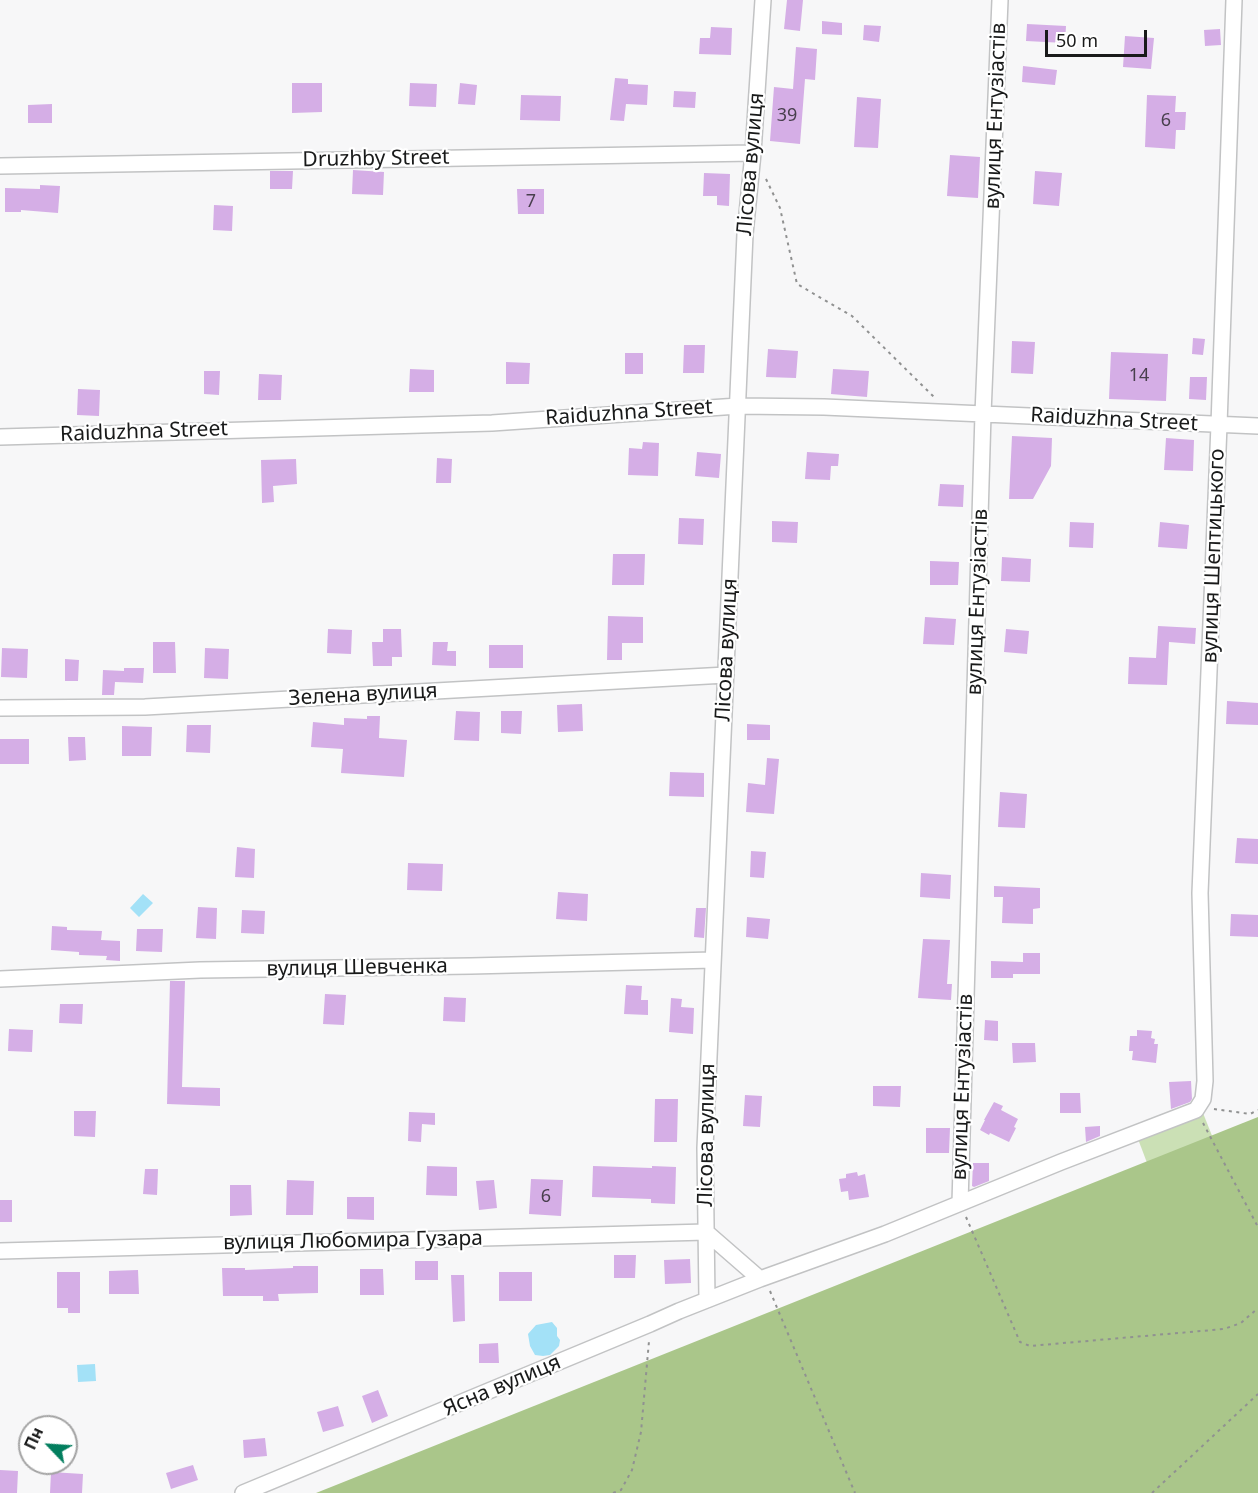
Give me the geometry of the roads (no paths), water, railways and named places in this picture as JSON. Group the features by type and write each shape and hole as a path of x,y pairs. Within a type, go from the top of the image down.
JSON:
{"street":[{"name":"Лісова вулиця","path":"707,1300 705,1148 713,960 745,234 763,0"},
{"name":"вулиця Ентузіастів","path":"960,1203 983,414 1000,0"},
{"name":"вулиця Шептицького","path":"1196,1110 1203,1099 1205,1081 1200,893 1220,425 1234,0"},
{"name":"Druzhby Street","path":"0,166 753,153"},
{"name":"Raiduzhna Street","path":"0,437 492,423 738,406 824,407 1258,426"},
{"name":"Зелена вулиця","path":"0,708 145,707 726,675"},
{"name":"вулиця Шевченка","path":"0,979 200,970 713,960"},
{"name":"Ясна вулиця","path":"243,1493 679,1311 885,1234 1196,1110"},
{"name":"вулиця Любомира Гузара","path":"0,1251 706,1232"},
{"path":"706,1232 760,1279"}],"water":[{"path":"143,894 153,903 139,917 130,908"},
{"path":"552,1322 557,1328 559,1346 550,1355 535,1355 530,1346 528,1334 536,1325"},
{"path":"95,1364 96,1381 78,1382 77,1365"}]}
